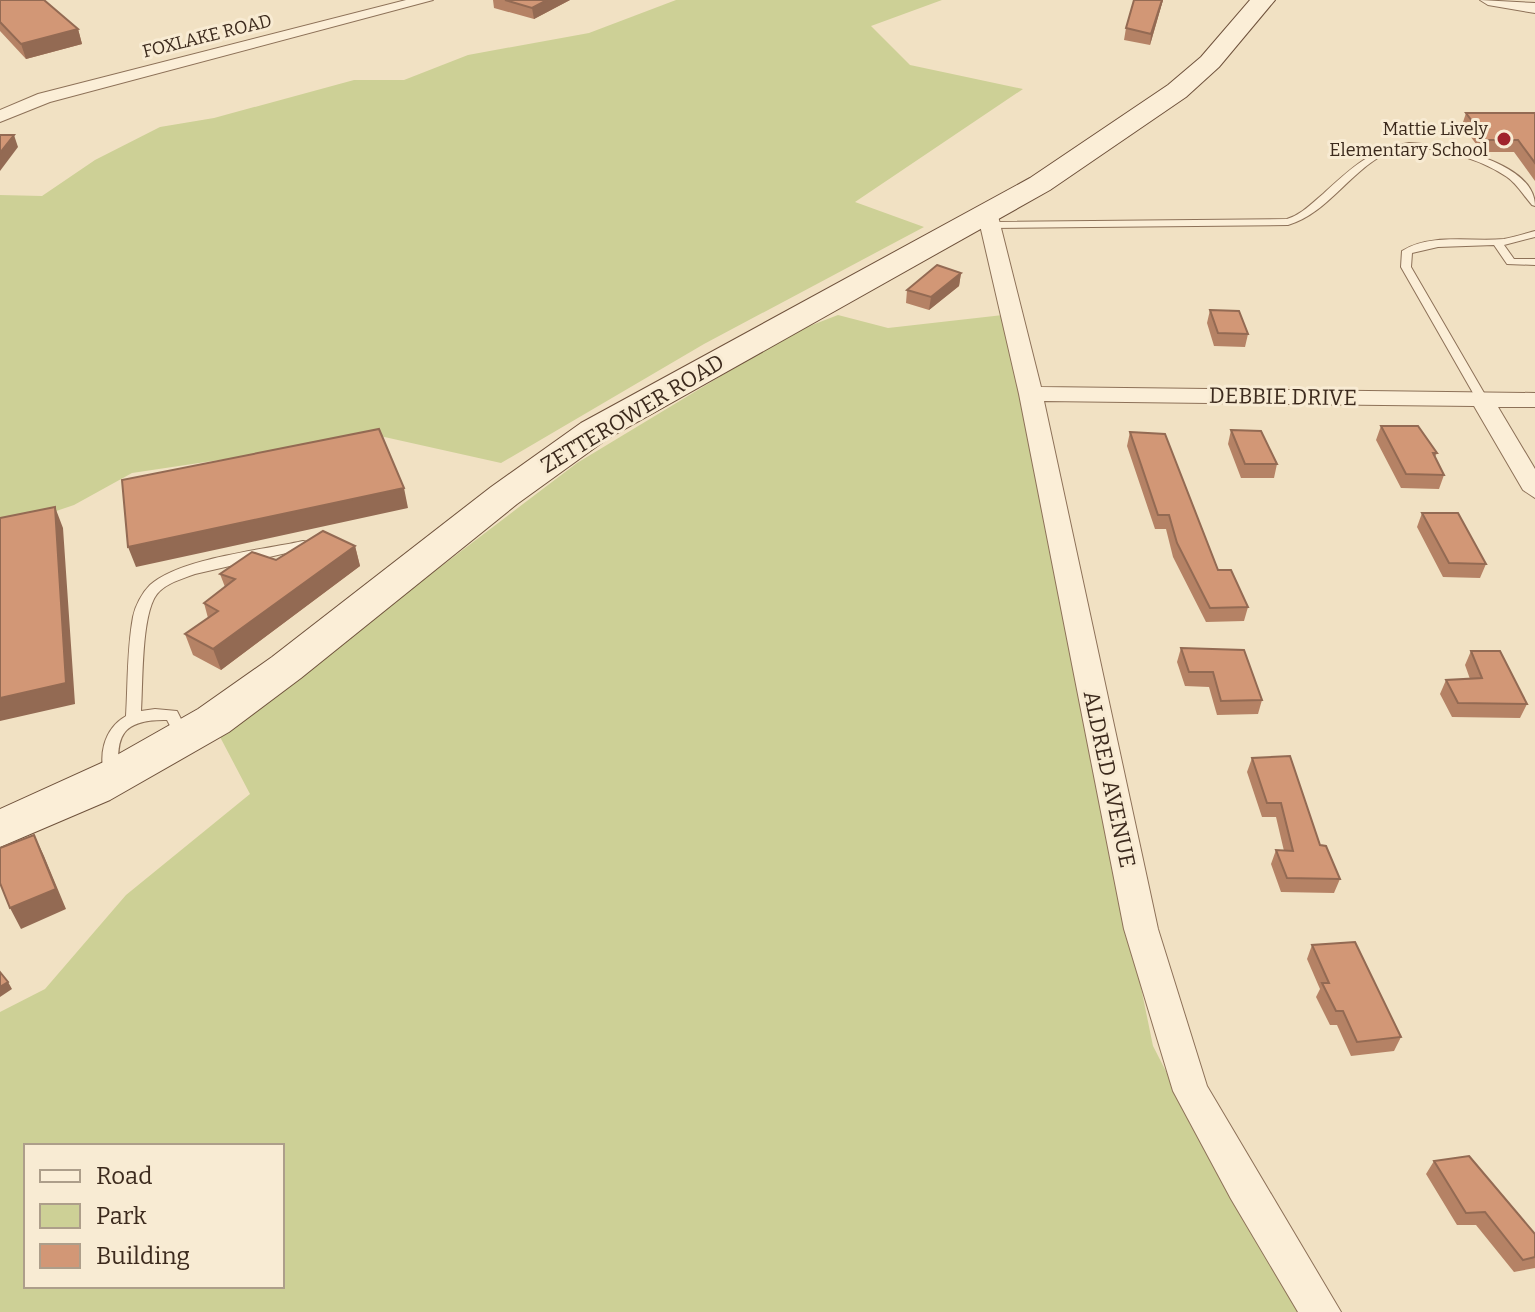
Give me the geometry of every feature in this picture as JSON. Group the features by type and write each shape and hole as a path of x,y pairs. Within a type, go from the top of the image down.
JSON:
{"street":[{"name":"FOXLAKE ROAD","path":"0,117 44,98 425,0"},
{"name":"ZETTEROWER ROAD","path":"0,829 112,779 241,702 540,467 583,438 988,218 1040,184 1177,91 1210,62 1263,0"},
{"path":"1488,0 1535,8"},
{"name":"ALDRED AVENUE","path":"988,218 1031,394 1141,929 1164,1009 1191,1091 1244,1186 1321,1312"},
{"name":"DEBBIE DRIVE","path":"1031,394 1535,400"},
{"path":"1481,398 1535,490"}],"lane":[{"path":"988,218 1288,222 1302,217 1380,153 1396,147 1432,147 1489,162 1513,176 1535,203"},
{"path":"1481,398 1406,267 1407,251 1421,245 1498,244 1535,234"},
{"path":"1498,244 1511,262 1535,262"},
{"path":"133,719 140,617 145,602 158,585 194,570 303,545"},
{"path":"112,779 108,754 110,740 118,728 133,719 153,713 172,715 184,738"}],"green space":[{"path":"676,0 942,0 871,26 910,65 1023,89 855,202 924,227 704,344 501,463 380,436 132,473 74,505 0,530 0,195 42,196 95,160 160,127 214,118 354,80 404,80 468,55 589,33"},
{"path":"838,315 888,328 1003,315 1153,1046 1227,1190 1309,1312 0,1312 0,1012 45,989 126,895 250,794 219,735 577,463 794,332"}],"building":[{"path":"0,0 44,0 78,29 21,44 0,22"},
{"path":"505,0 547,0 532,8"},
{"path":"1134,0 1162,0 1151,34 1126,28"},
{"path":"1466,113 1535,113 1535,163 1518,140 1486,140"},
{"path":"0,135 14,135 0,153"},
{"path":"937,265 961,273 931,297 907,290"},
{"path":"1210,310 1239,311 1248,334 1218,333"},
{"path":"1381,426 1418,426 1437,453 1433,453 1444,475 1406,474"},
{"path":"379,429 404,488 128,547 122,480"},
{"path":"1231,430 1261,431 1277,464 1245,464"},
{"path":"1130,432 1165,434 1218,570 1231,570 1248,607 1210,608 1177,543 1169,515 1158,515"},
{"path":"55,507 66,683 0,698 0,518"},
{"path":"1422,513 1458,513 1486,564 1449,563"},
{"path":"323,531 355,546 213,649 185,634 218,611 204,603 235,579 220,574 252,552 276,560"},
{"path":"1181,648 1244,650 1262,700 1221,701 1213,672 1189,672"},
{"path":"1471,651 1500,651 1527,704 1458,703 1446,680 1482,678"},
{"path":"1290,756 1320,845 1326,846 1340,879 1287,878 1276,850 1293,851 1281,803 1267,803 1252,758"},
{"path":"34,835 56,889 10,908 0,883 0,848"},
{"path":"1355,942 1401,1037 1357,1042 1343,1011 1336,1011 1322,983 1329,983 1312,945"},
{"path":"0,972 8,982 0,987"},
{"path":"1469,1156 1535,1234 1535,1257 1523,1260 1485,1212 1466,1213 1434,1161"}],"place":[{"name":"Mattie Lively Elementary School","path":"1504,139"}]}
